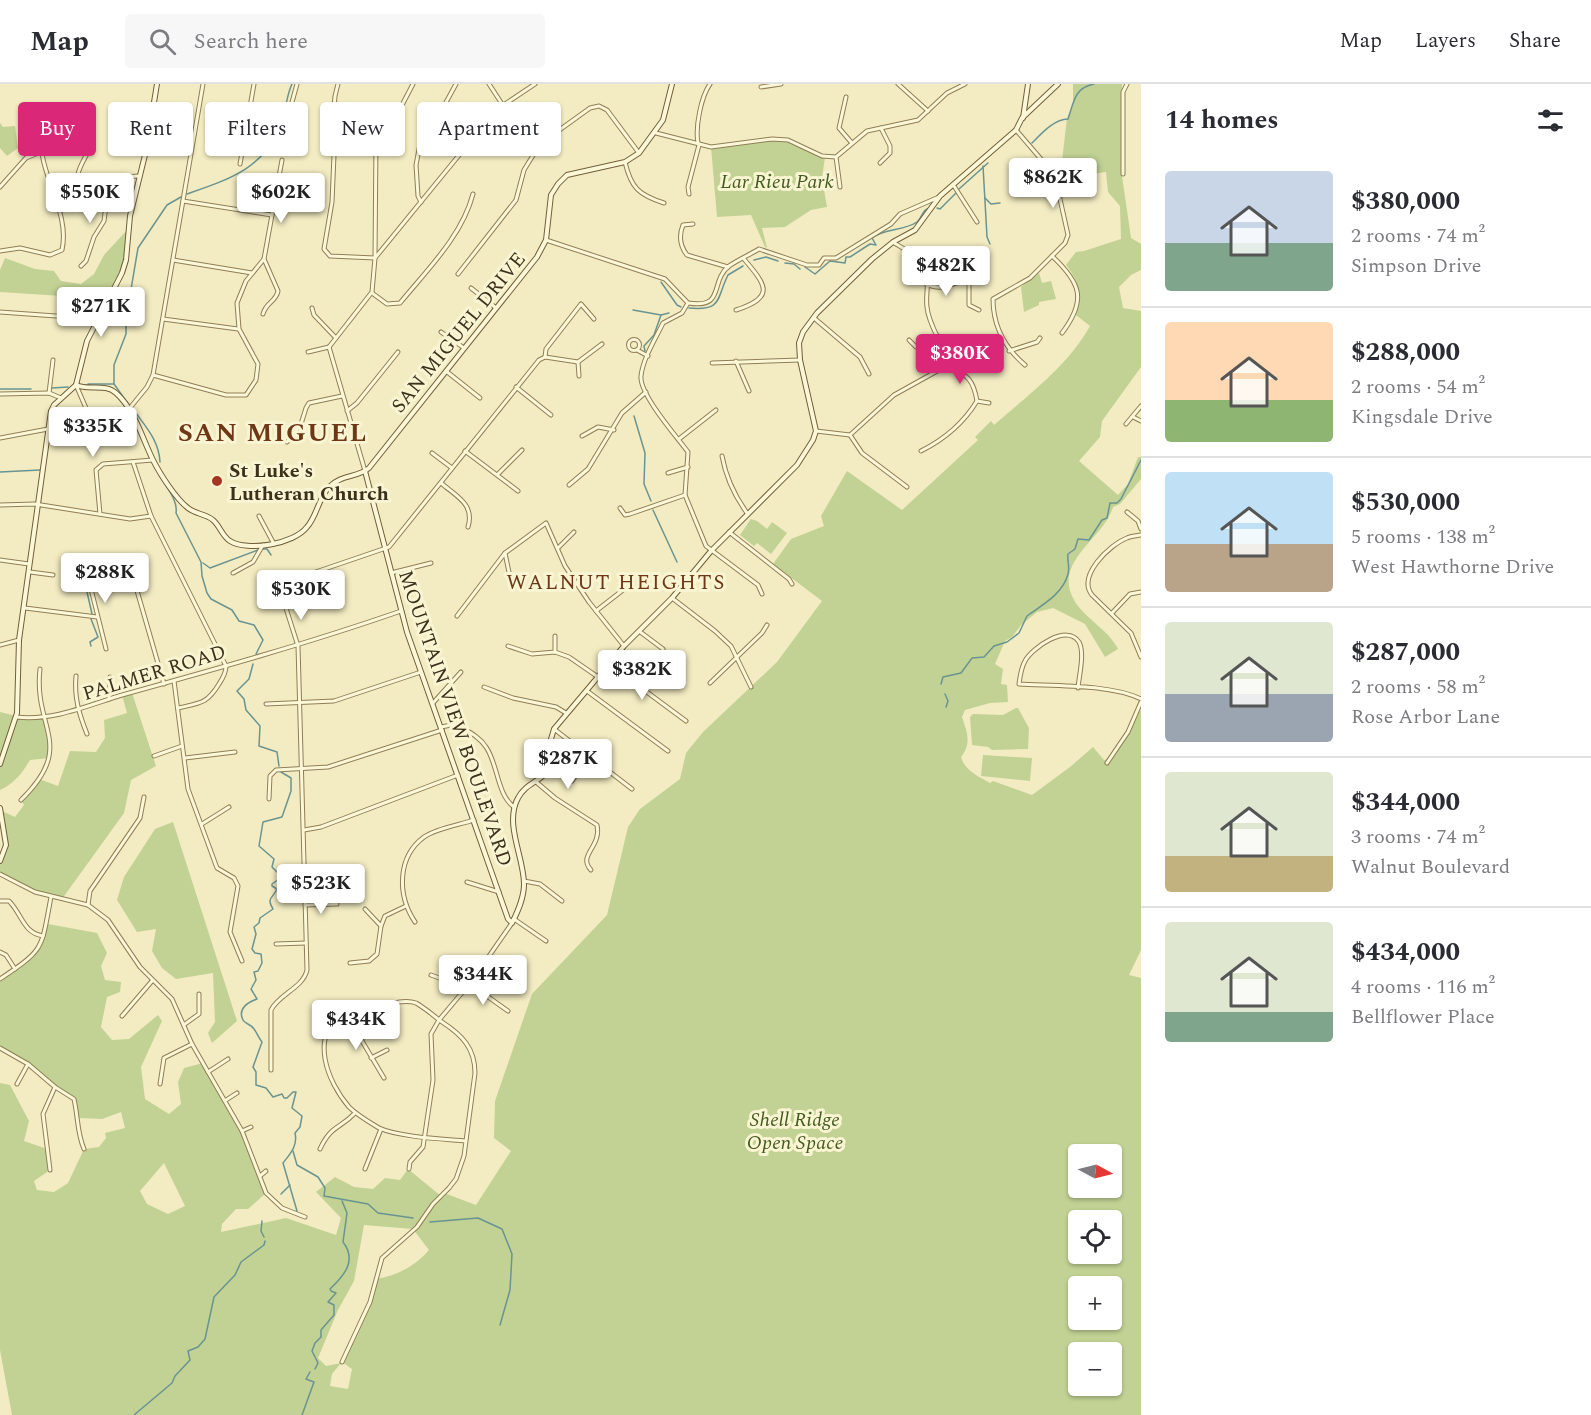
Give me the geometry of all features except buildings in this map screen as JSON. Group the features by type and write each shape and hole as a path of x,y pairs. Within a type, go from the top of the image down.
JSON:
{"street":[{"path":"0,764 16,717 19,640 51,411 61,398 76,385 87,341 122,273 126,260 130,216 146,151 158,84"},
{"path":"128,410 147,387 153,375 203,84"},
{"path":"240,164 254,84"},
{"path":"292,102 297,84"},
{"path":"334,102 338,84"},
{"path":"308,352 329,347 372,293 375,258 376,141 380,126 400,106 413,84"},
{"path":"421,202 418,196 417,153 423,138 438,117 456,84"},
{"path":"489,84 501,102"},
{"path":"505,102 535,84"},
{"name":"SAN MIGUEL DRIVE","path":"365,471 537,257 546,240 551,195 558,184 567,176 625,162 639,153 656,133 663,120 672,84"},
{"path":"689,194 688,187 699,144 697,134 704,96 710,84"},
{"path":"761,87 780,84"},
{"path":"898,84 928,112"},
{"path":"656,133 711,147 772,139 788,140 822,156 836,157 851,142 867,131 918,120 947,93 965,84"},
{"path":"546,240 665,279 688,303 710,302 715,296 723,274 729,267 762,249 807,265 819,265 824,258 836,258 891,224 906,211 940,196 1016,130 1022,118 1028,84"},
{"path":"1022,118 1058,84"},
{"path":"1123,174 1123,92 1127,84"},
{"path":"846,97 839,128 851,142"},
{"path":"458,274 516,200 524,170 540,144 590,108 599,106 607,110 639,153"},
{"path":"880,163 890,153 890,146 881,128"},
{"path":"1016,130 1046,165 1060,191 1068,235 1065,243 1053,256 1019,285 993,299 998,328 1009,351 1025,365"},
{"path":"0,188 26,158 31,156"},
{"path":"0,251 20,248 50,255 62,250 64,238 52,182 45,174 43,156"},
{"path":"86,156 78,169 80,187 83,191 96,191 108,178 139,176"},
{"path":"334,156 332,202 324,249 330,256 375,258"},
{"path":"375,258 457,156"},
{"path":"836,157 840,187"},
{"path":"153,375 226,395 246,394 254,384 259,368 257,360 239,329 236,310 239,295 252,273 264,259 282,160"},
{"path":"625,162 629,180 637,189 646,197 664,203"},
{"path":"81,266 86,261 94,237 105,217 105,197 108,190 104,182"},
{"path":"954,186 977,222"},
{"path":"372,293 387,304 400,303 468,214 473,194"},
{"path":"409,1169 414,1155 423,1147 433,1080 431,1034 439,1020 470,984 513,921 522,897 524,881 517,848 514,807 523,790 547,773 554,729 624,646 672,598 728,532 797,465 816,431 800,360 799,343 803,332 872,259 915,230 940,196"},
{"path":"183,201 272,215"},
{"path":"693,224 683,225 681,232 682,248 687,255 729,267"},
{"path":"893,243 920,260 927,273 927,309 945,351 948,365 965,375 974,384 977,401 967,418 940,441 921,451"},
{"path":"1053,256 1068,271 1078,293 1074,315 1062,333"},
{"path":"263,314 266,305 274,299 278,291 264,259"},
{"path":"736,310 751,305 764,293 761,279 744,259"},
{"path":"173,260 252,273"},
{"path":"927,285 942,287 953,283 969,283 969,305 979,310"},
{"path":"471,288 496,308"},
{"path":"688,303 682,313 663,323 641,375 646,392 670,430 688,452 685,495 690,511 711,551 758,585 762,594"},
{"path":"545,357 546,349 581,304 594,320"},
{"path":"312,308 318,320 336,338"},
{"path":"0,312 98,319"},
{"path":"814,318 860,357 869,374"},
{"path":"163,320 239,329"},
{"path":"441,332 465,348"},
{"path":"909,340 916,347 938,336"},
{"path":"1009,351 1037,342 1040,338"},
{"path":"307,575 389,547 539,360 545,357 578,362 602,344"},
{"name":"MOUNTAIN VIEW BOULEVARD","path":"329,347 365,471 401,611 499,892 513,921"},
{"path":"638,350 648,356"},
{"path":"347,411 357,403 398,352"},
{"path":"49,393 53,360"},
{"path":"712,363 800,360"},
{"path":"736,361 749,391"},
{"path":"578,362 579,376"},
{"path":"816,431 850,435 894,395 948,365"},
{"path":"446,371 480,398"},
{"path":"76,385 113,391 128,410 143,435 153,460 183,504 212,520 229,541 244,545 274,544 299,534 307,528 323,495 336,481 365,471"},
{"path":"76,385 89,415"},
{"path":"516,387 551,415"},
{"path":"569,485 588,469 614,430 622,413 646,392"},
{"path":"0,393 49,393 61,398"},
{"path":"287,442 301,424 309,403 342,396"},
{"path":"977,401 989,403"},
{"path":"1126,424 1141,406"},
{"path":"679,439 716,410"},
{"path":"1133,417 1141,421"},
{"path":"582,436 598,427 614,430"},
{"path":"0,438 48,429"},
{"path":"48,435 83,429"},
{"path":"850,435 862,453 906,487"},
{"path":"498,474 522,450"},
{"path":"465,451 518,491"},
{"path":"432,453 452,468"},
{"path":"722,456 726,475 735,496 747,513"},
{"path":"100,514 96,470 103,464 153,460"},
{"path":"133,462 151,516 226,666 225,674 210,697 205,701 178,708"},
{"path":"668,473 688,467"},
{"path":"441,483 469,507 471,516 468,527"},
{"path":"620,508 625,515 630,514 685,495"},
{"path":"0,505 38,505 130,519 151,516"},
{"path":"1127,512 1138,521 1141,529"},
{"path":"259,516 274,544"},
{"path":"457,616 505,553 546,523 566,566 596,611 624,646"},
{"path":"558,548 574,532"},
{"path":"728,532 789,579 792,585"},
{"path":"1141,535 1128,537 1111,548 1092,571 1087,582 1088,590 1092,595 1131,633 1141,657"},
{"path":"233,573 253,562 263,545"},
{"path":"505,553 510,577"},
{"path":"0,560 31,564"},
{"path":"89,561 88,577 106,648"},
{"path":"129,563 164,684"},
{"path":"391,573 431,563"},
{"path":"30,572 52,575"},
{"path":"596,611 622,590"},
{"path":"1112,613 1130,594 1141,592"},
{"path":"672,598 731,646 751,687"},
{"path":"271,1070 271,1010 276,1002 305,977 307,970 298,645 284,602"},
{"path":"25,608 97,617"},
{"name":"PALMER ROAD","path":"16,717 45,718 78,710 298,645 401,611"},
{"path":"710,683 767,625"},
{"path":"639,631 663,649"},
{"path":"1078,688 1081,652 1079,642 1071,636 1064,634 1039,647 1026,659 1019,684 1130,693 1141,700 1128,732 1107,763"},
{"path":"555,636 555,652"},
{"path":"0,645 19,640"},
{"path":"508,646 532,654 555,652 569,657 598,677"},
{"path":"609,664 686,721"},
{"path":"21,800 35,786 48,765 50,748 37,689 40,669"},
{"path":"266,704 334,701 421,672"},
{"path":"433,703 461,672"},
{"path":"76,676 75,690 78,710 87,734"},
{"path":"109,699 110,677"},
{"path":"174,681 190,796 217,868 234,878 238,886 230,932 242,961"},
{"path":"483,687 514,698 556,707 566,713"},
{"path":"587,691 668,751"},
{"path":"269,799 272,772 282,769 328,768 456,724 482,741 490,753 507,800 514,807"},
{"path":"554,729 632,789"},
{"path":"154,756 182,746"},
{"path":"185,758 235,753"},
{"path":"550,765 572,781 580,769"},
{"path":"304,830 321,827 458,775"},
{"path":"535,781 555,798 597,825 598,839 586,860 591,870"},
{"path":"88,905 90,891 140,818 144,797"},
{"path":"202,824 229,807"},
{"path":"0,808 6,845 0,861"},
{"path":"415,922 406,906 403,885 404,861 428,835 474,820"},
{"path":"0,874 35,892 88,905 108,920 152,981 172,999 192,1044 242,1131 266,1193 282,1208 305,1217"},
{"path":"524,881 540,884 562,901"},
{"path":"467,882 499,892"},
{"path":"0,979 34,956 44,936 51,897"},
{"path":"0,901 9,901 27,930 35,935 44,936"},
{"path":"305,905 337,904"},
{"path":"350,963 369,961 377,954 381,926 385,916 406,906"},
{"path":"365,909 381,926"},
{"path":"513,921 546,941"},
{"path":"276,944 306,943"},
{"path":"0,952 6,955 15,969"},
{"path":"431,975 466,988"},
{"path":"122,1016 152,981"},
{"path":"470,984 508,1011"},
{"path":"185,1024 200,1014 199,994"},
{"path":"342,1362 370,1302 382,1258 417,1227 433,1204 456,1179 461,1168 465,1141 475,1073 475,1061 470,1046 452,1029 418,1004 409,1002 345,1014 330,1027 323,1050 325,1062 343,1099 355,1113 381,1129 424,1137 465,1141"},
{"path":"354,1012 362,1041 384,1078"},
{"path":"160,1084 164,1058 192,1044"},
{"path":"0,1048 28,1064 55,1087 74,1099 79,1118 78,1135 84,1149"},
{"path":"371,1058 387,1050"},
{"path":"208,1072 228,1059"},
{"path":"17,1084 28,1064"},
{"path":"50,1170 43,1114 55,1087"},
{"path":"226,1100 237,1093"},
{"path":"320,1149 326,1136 336,1125 349,1119 355,1113"},
{"path":"242,1131 251,1128"},
{"path":"365,1169 381,1129"},
{"path":"260,1176 266,1172"}],"green space":[{"name":"Shell Ridge Open Space","path":"1073,84 1122,84 1121,169 1131,238 1141,244 1141,270 1131,275 1119,287 1123,308 1141,311 1141,367 1102,421 1100,437 1079,461 1118,495 1128,484 1138,457 1141,457 1141,479 1120,504 1113,507 1108,519 1074,562 1069,586 1079,607 1114,642 1118,649 1105,657 1085,624 1053,608 1037,612 1005,641 995,664 1003,669 1001,684 1007,685 1008,702 990,703 965,710 962,717 967,742 961,757 969,770 990,783 993,781 1032,795 1093,747 1104,760 1110,759 1141,711 1141,950 1129,975 1141,978 1141,1415 12,1415 0,1350 0,1083 10,1085 29,1121 24,1141 47,1149 50,1170 34,1181 37,1190 54,1192 68,1183 84,1149 99,1147 106,1138 105,1133 125,1128 121,1112 102,1119 79,1118 74,1099 55,1087 28,1064 0,1048 0,982 37,954 48,924 97,933 107,953 101,966 105,980 121,982 120,992 107,997 101,1027 112,1040 129,1039 158,1015 162,1021 141,1067 145,1099 169,1114 181,1104 178,1082 184,1068 203,1063 242,1131 266,1193 248,1209 236,1209 222,1224 221,1232 286,1218 336,1235 341,1218 316,1192 335,1177 354,1187 373,1189 385,1178 400,1180 408,1169 441,1196 444,1193 476,1205 511,1151 494,1138 495,1101 532,994 607,915 628,827 640,809 680,779 686,753 703,732 777,662 822,601 773,564 791,539 824,526 821,516 847,471 902,510 978,440 975,437 991,421 994,425 1059,367 1081,341 1090,326 1076,315 1079,301 1078,289 1066,265 1076,252 1121,239 1120,206 1108,192 1106,172 1092,174 1088,171 1065,177 1066,162 1062,161 1067,118 1073,106","holes":["164,1163 185,1206 168,1214 147,1204 140,1191","364,1225 413,1229 429,1250 405,1269 376,1279 370,1302 342,1362 352,1369 348,1389 330,1386 332,1374 341,1363 326,1366 318,1358 338,1310 354,1281"]},
{"path":"0,123 3,127 15,126 18,148 7,156 0,148"},
{"name":"Lar Rieu Park","path":"772,139 788,140 825,157 822,178 827,207 811,210 785,227 762,228 767,248 751,215 717,217 711,147"},
{"path":"129,228 126,260 108,299 0,292 0,270 5,258 35,269 54,271 61,281 81,284 94,274 104,255"},
{"path":"1039,273 1042,283 1051,281 1056,299 1039,302 1039,305 1024,312 1021,287"},
{"path":"751,519 767,529 772,522 787,533 771,554 757,543 754,546 740,535"},
{"path":"132,693 156,766 131,780 124,813 62,899 35,892 0,874 0,861 6,845 0,810 15,817 24,805 21,800 39,779 58,786 70,751 96,752 105,738 104,720 127,713 122,695"},
{"path":"1016,708 1029,728 1028,749 992,750 988,747 972,745 970,717 973,714 1003,715"},
{"path":"0,712 16,716 45,718 50,749 49,758 30,760 18,777 0,790"},
{"path":"983,755 1032,758 1030,781 981,776"},
{"path":"173,822 237,1021 212,1043 208,1033 215,1022 213,973 176,979 162,968 152,951 156,929 137,932 117,900 124,877 155,829"}],"waterway":[{"path":"187,194 230,178 243,171 265,152 281,125 292,84"},
{"path":"1032,143 1053,124 1068,119 1079,92 1094,84"},
{"path":"959,189 988,163"},
{"path":"983,166 987,237 990,244"},
{"path":"937,208 940,209 956,193"},
{"path":"129,405 114,384 114,365 126,334 126,319 138,248 167,205 181,197"},
{"path":"985,198 991,204 1000,203"},
{"path":"805,267 815,274 830,261 845,263 846,257 850,257 870,244 876,245 872,238 912,225 929,208"},
{"path":"754,260 766,257 778,261"},
{"path":"785,263 794,264 800,269"},
{"path":"689,308 708,307 717,302 728,275 743,266"},
{"path":"661,282 677,305 681,307"},
{"path":"633,310 661,315"},
{"path":"645,351 644,346 654,335 661,315 669,313"},
{"path":"88,384 114,384"},
{"path":"52,388 68,387"},
{"path":"0,389 31,389"},
{"path":"133,409 154,440 160,462"},
{"path":"634,416 645,453 644,484 651,501"},
{"path":"941,684 943,677 961,673 972,658 984,657 994,646 1007,642 1019,633 1027,616 1057,593 1068,574 1068,554 1075,549 1078,539 1089,540 1102,520 1107,518 1110,503 1117,503 1121,499 1141,460"},
{"path":"0,472 40,470"},
{"path":"159,475 173,498 176,513 201,562 207,593 211,599 232,610 239,621 254,625 263,640 256,654"},
{"path":"653,510 677,562"},
{"path":"263,549 267,549 271,555"},
{"path":"203,563 210,568 258,550"},
{"path":"82,560 82,567"},
{"path":"83,571 85,590"},
{"path":"87,592 92,614"},
{"path":"91,619 98,637 90,642 91,646"},
{"path":"253,664 249,679 237,691 244,699 246,710 260,726 259,746 277,752 279,766"},
{"path":"945,694 948,701 946,707"},
{"path":"281,772 291,778 291,791 282,817 263,822 259,846 274,859 272,867 282,877 272,884 277,889 270,900 273,909 260,918 259,923 254,927 256,934 252,949 255,953 261,954 262,963 258,971 254,972 256,980 251,989 257,999 245,1006 242,1016 244,1021 253,1027 262,1042 253,1067 256,1072 256,1085 266,1088 273,1097 282,1094 284,1098 287,1098 296,1092 292,1108 302,1116 300,1127 295,1133 293,1150 283,1163 297,1211"},
{"path":"293,1151 297,1165 318,1177 325,1188 324,1196 368,1204 378,1213 413,1218"},
{"path":"281,1194 290,1185"},
{"path":"315,1369 318,1363 312,1351 315,1343 321,1337 321,1330 334,1315 334,1305 328,1302 336,1293 330,1289 344,1273 349,1261 349,1255 343,1242 347,1213 342,1201"},
{"path":"430,1222 478,1218 502,1229 512,1254 510,1290 500,1325"},
{"path":"262,1221 261,1231 264,1237"},
{"path":"134,1415 172,1383 175,1376 190,1360 188,1351 198,1347 205,1339 214,1297 235,1275 241,1262 264,1245 265,1241"},
{"path":"302,1415 314,1382 306,1379 310,1372"}],"place":[{"name":"St Luke's Lutheran Church","path":"217,481"}],"district":[{"name":"SAN MIGUEL","path":"273,432"},
{"name":"WALNUT HEIGHTS","path":"616,582"}]}
